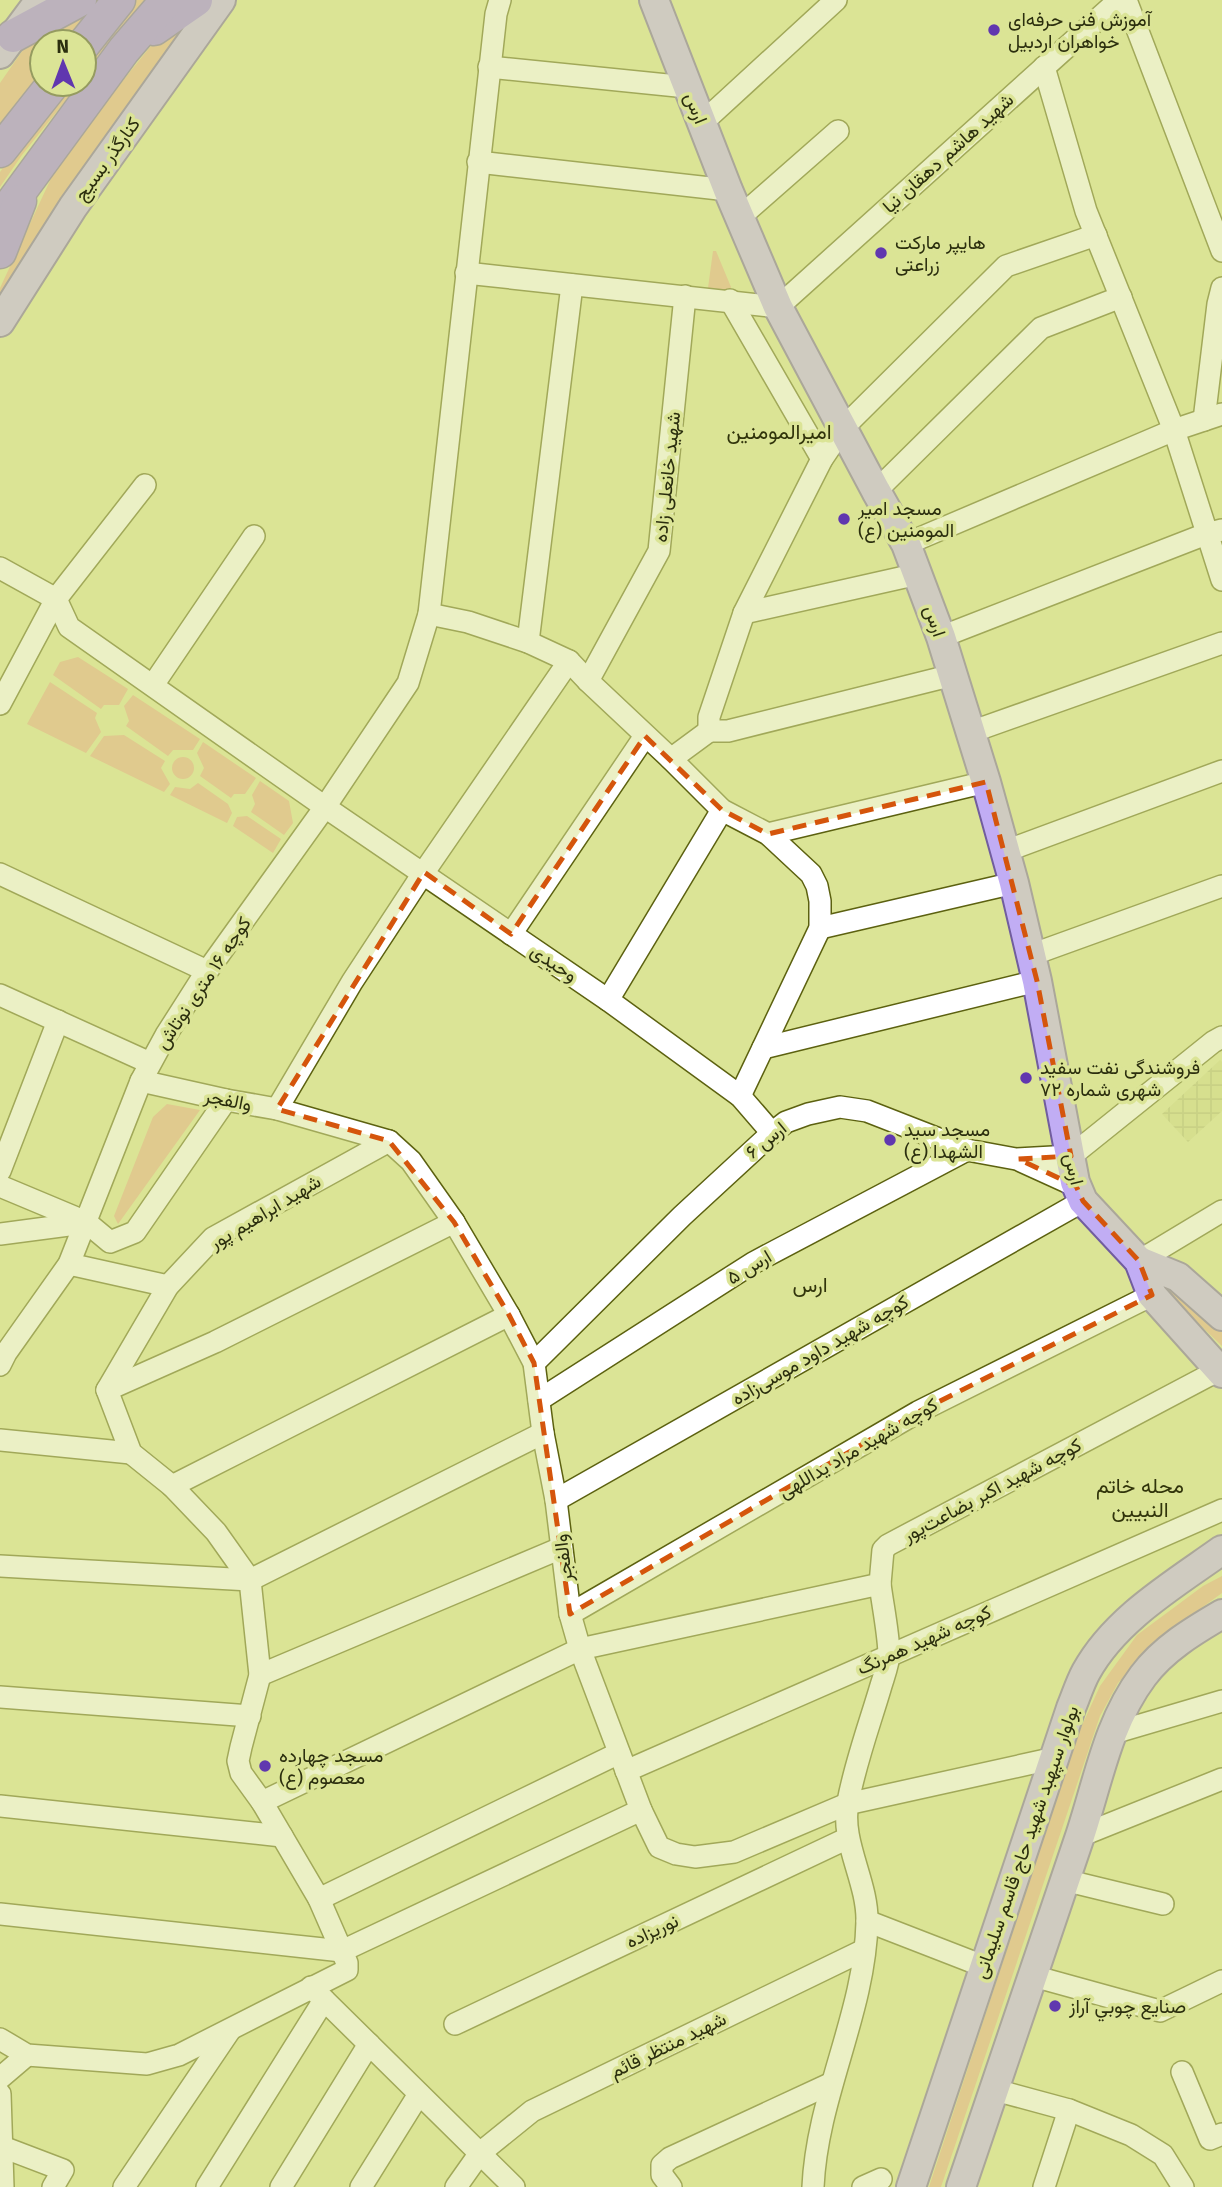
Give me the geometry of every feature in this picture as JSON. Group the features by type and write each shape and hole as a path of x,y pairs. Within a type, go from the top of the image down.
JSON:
{"highway":[{"path":"4,38 80,0"},
{"path":"97,28 119,0"},
{"path":"0,219 124,50 167,0"},
{"path":"124,50 196,0"},
{"path":"0,151 42,98"},
{"path":"0,252 25,187"}],"main road":[{"path":"4,38 40,0"},
{"name":"کنارگذر بسیج","path":"0,322 72,207 221,0"},
{"name":"ارس","path":"657,2 687,87 778,307 906,544 941,637 1006,851 1034,968 1080,1193 1139,1261 1152,1295 1220,1372"},
{"name":"ارس","path":"1139,1261 1178,1277 1222,1316"},
{"name":"بولوار سپهبد شهید حاج قاسم سلیمانی","path":"911,2187 1071,1707 1086,1672 1129,1620 1154,1598 1222,1550"},
{"path":"961,2187 1080,1836 1110,1734 1143,1676 1162,1656 1222,1614"}],"street":[{"name":"کوچه ۱۶ متری نوتاش","path":"2,1357 69,1264 146,1072 207,971 325,807 408,682 429,614 495,14 500,0"},
{"path":"702,123 836,0"},
{"name":"شهید هاشم دهقان نیا","path":"778,307 1119,0"},
{"path":"1126,0 1222,251"},
{"path":"489,67 687,87"},
{"path":"1044,67 1086,211 1214,532 1222,580"},
{"path":"740,217 838,131"},
{"path":"478,162 728,190"},
{"path":"709,731 709,717 744,613 822,459 843,428 1006,266 1096,235"},
{"path":"466,273 778,307"},
{"path":"528,642 572,285"},
{"name":"شهید خانعلی زاده","path":"588,681 659,551 685,296"},
{"path":"876,491 1041,328 1121,297"},
{"path":"906,544 1174,430 1213,417 1221,298"},
{"path":"730,300 822,459"},
{"path":"0,704 56,599 145,485"},
{"path":"941,637 1214,532"},
{"path":"153,685 254,536"},
{"path":"0,568 56,599"},
{"path":"744,613 918,574"},
{"name":"وحیدی","path":"56,599 69,626 325,807 608,1000 740,1096 772,1133"},
{"path":"429,614 468,622 528,642 569,661 722,810 768,834 811,874 820,901 820,928 740,1096"},
{"path":"971,733 1222,643"},
{"path":"277,1108 352,982 569,661"},
{"path":"671,759 709,731 728,731 953,674"},
{"path":"511,934 645,736"},
{"path":"1006,851 1222,771"},
{"path":"768,834 986,782"},
{"path":"608,1000 722,810"},
{"path":"0,874 207,971"},
{"path":"820,928 1014,883"},
{"path":"763,1048 1034,968 1222,886"},
{"name":"والفجر","path":"0,995 58,1021 146,1072 226,1100 277,1108 389,1141 411,1161 454,1222 534,1363 543,1433 556,1500 570,1614 580,1649 641,1810 659,1847 676,1854 695,1857 734,1852 847,1804 1055,1758"},
{"path":"0,1171 58,1021"},
{"path":"1071,1156 1222,1037"},
{"path":"0,1186 86,1222 110,1242 135,1232 226,1100"},
{"name":"ارس ۶","path":"534,1363 682,1216 786,1122 840,1107 867,1111 967,1150 1016,1159 1071,1156"},
{"name":"شهید ابراهیم پور","path":"107,1390 168,1286 212,1238 389,1141"},
{"name":"ارس ۵","path":"539,1400 753,1264 967,1150"},
{"path":"1016,1159 1080,1193"},
{"name":"کوچه شهید داود موسی‌زاده","path":"556,1500 1080,1193"},
{"path":"1139,1261 1222,1211"},
{"path":"0,1234 86,1222"},
{"path":"0,2039 27,2055 147,2064 163,2061 231,2029 318,1994 347,1970 347,1963 319,1899 262,1802 241,1773 239,1761 260,1675 250,1580 216,1532 172,1486 131,1453 107,1390 215,1342 454,1222"},
{"path":"69,1264 168,1286"},
{"name":"کوچه شهید مراد یداللهی","path":"570,1614 918,1412 1152,1295"},
{"path":"172,1486 509,1315"},
{"name":"کوچه شهید اکبر بضاعت‌پور","path":"880,1584 883,1550 888,1545 1220,1372"},
{"path":"0,1566 250,1580 543,1433"},
{"path":"0,1440 131,1453"},
{"name":"کوچه شهید همرنگ","path":"319,1899 623,1762 889,1655 1222,1510"},
{"path":"260,1675 561,1548"},
{"path":"262,1802 580,1649 880,1584 889,1655 847,1804 848,1838 865,1889 867,1920 864,1950 855,2009 832,2083 814,2157 813,2187"},
{"path":"0,1697 250,1716"},
{"path":"1110,1734 1222,1701"},
{"path":"1080,1836 1222,1779"},
{"path":"0,1806 282,1836"},
{"path":"0,1914 342,1951 641,1810"},
{"name":"نوریزاده","path":"455,2024 848,1838"},
{"path":"1064,1880 1163,1904"},
{"path":"867,1920 983,1966"},
{"name":"شهید منتظر قائم","path":"456,2187 480,2153 533,2111 864,1950"},
{"path":"1033,1976 1160,2011 1222,1981"},
{"path":"318,1994 514,2187"},
{"path":"207,2187 318,1994"},
{"path":"124,2187 231,2029"},
{"path":"281,2187 369,2044"},
{"path":"0,2078 27,2055"},
{"path":"1182,2072 1216,2137"},
{"path":"671,2187 662,2175 662,2165 670,2158 832,2083"},
{"path":"995,2090 1069,2110 1131,2134 1163,2155 1183,2186"},
{"path":"0,2094 3,2187"},
{"path":"361,2187 419,2094"},
{"path":"1044,2187 1069,2110"},
{"path":"0,2146 63,2170 53,2187"}],"highlighted area":[{"path":"645,736 722,810 768,834 986,782 1037,981 1071,1156 1018,1159 1076,1186 1083,1201 1139,1261 1152,1295 918,1412 570,1614 534,1363 509,1315 454,1222 389,1141 277,1109 424,872 511,934"}],"shaded area":[{"path":"132,0 148,0 98,61 98,43"},
{"path":"98,3 79,28 46,28"},
{"path":"206,8 0,300 0,288 61,157 150,47"},
{"path":"28,44 28,93 0,130 0,83"},
{"path":"56,98 68,98 0,187 0,172"},
{"path":"713,251 716,251 731,287 730,291 708,288"},
{"path":"78,657 128,689 119,705 104,705 101,709 53,675 60,662"},
{"path":"50,682 97,713 95,718 101,732 86,753 27,724"},
{"path":"133,695 200,739 193,750 173,750 168,756 126,726 129,721 124,706"},
{"path":"124,735 165,761 161,768 170,784 164,792 90,756 104,736"},
{"path":"203,742 256,778 245,794 234,794 231,798 200,776 204,768 197,753"},
{"path":"183,757 191,760 194,768 191,776 183,779 175,776 172,768 175,760"},
{"path":"260,781 289,801 293,823 284,835 251,812 255,804 252,795"},
{"path":"198,783 228,804 232,813 227,823 170,795 175,787 190,789"},
{"path":"247,816 281,839 273,853 233,826 237,817"},
{"path":"1220,1060 1222,1111 1188,1142 1162,1114"},
{"path":"167,1104 200,1110 118,1224 114,1216 153,1117"},
{"path":"1163,1282 1178,1287 1222,1331 1222,1346 1167,1293"},
{"path":"1222,1576 1222,1593 1157,1640 1118,1683 1100,1716 941,2187 929,2187 1061,1784 1079,1732 1100,1686 1137,1635 1203,1586"}],"place":[{"name":"آموزش فنی حرفه‌ای خواهران اردبیل","path":"994,30"},
{"name":"هایپر مارکت زراعتی","path":"881,253"},
{"name":"مسجد امیر المومنین (ع)","path":"844,519"},
{"name":"فروشندگی نفت سفید شهری شماره ۷۲","path":"1026,1078"},
{"name":"مسجد سید الشهدا (ع)","path":"890,1140"},
{"name":"مسجد چهارده معصوم (ع)","path":"265,1766"},
{"name":"صنايع چوبي آراز","path":"1055,2006"}],"district":[{"name":"امیرالمومنین","path":"779,432"},
{"name":"ارس","path":"810,1285"},
{"name":"محله خاتم النبیین","path":"1140,1498"}]}
